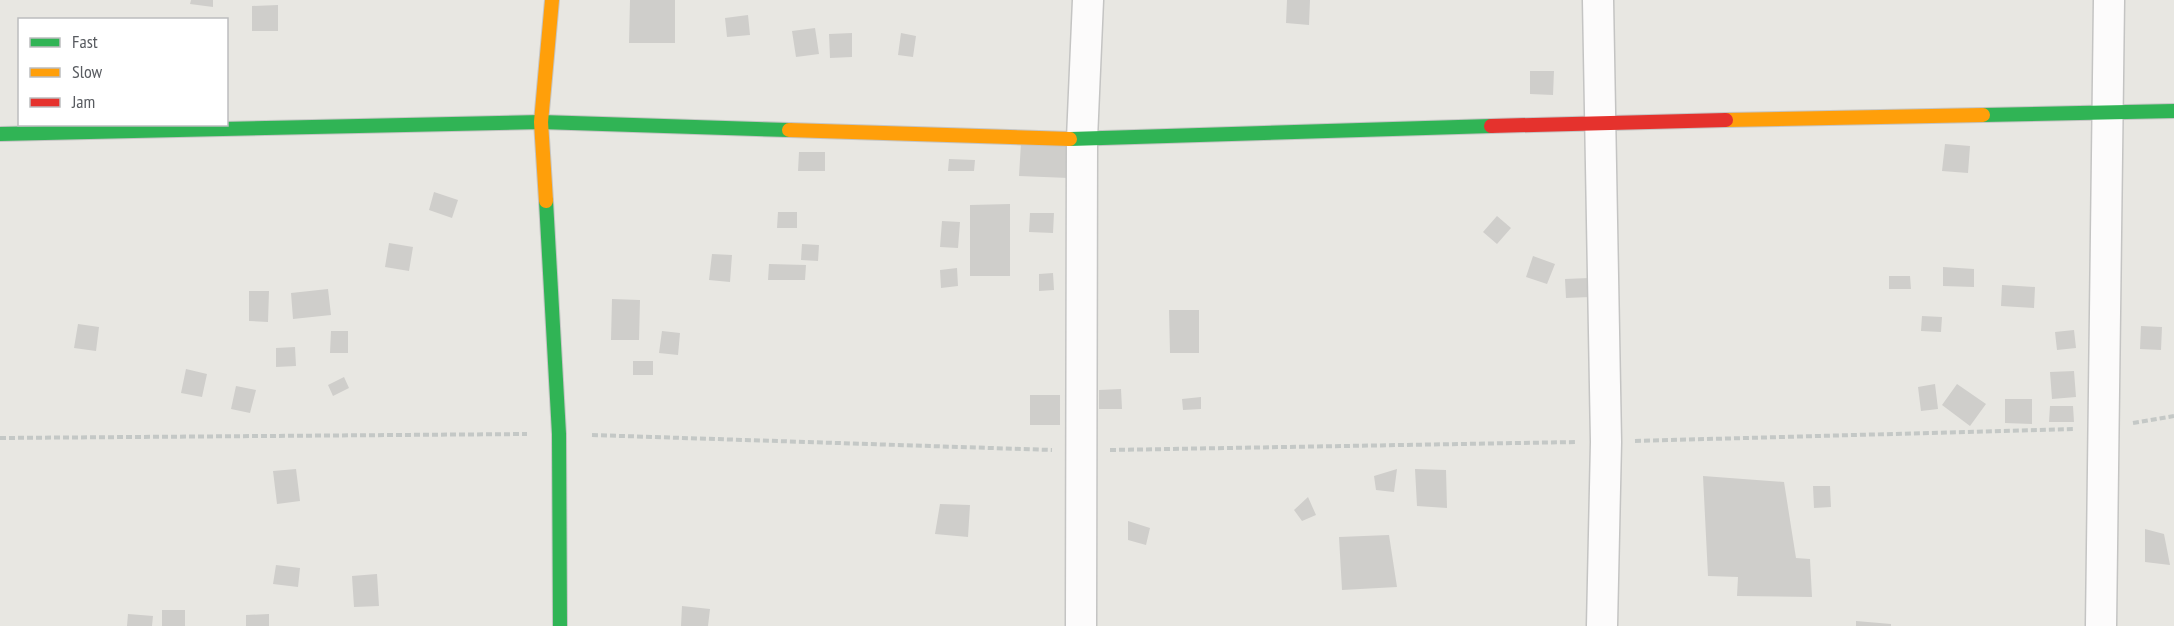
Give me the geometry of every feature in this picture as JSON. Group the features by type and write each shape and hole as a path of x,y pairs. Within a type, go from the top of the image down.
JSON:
{"street":[{"path":"552,0 541,122 559,434 560,626"},
{"path":"1081,626 1082,138 1088,0"},
{"path":"1598,0 1606,442 1602,626"},
{"path":"2101,626 2109,0"},
{"path":"0,134 541,122 1082,138 1602,123 2174,111"}],"building":[{"path":"191,0 213,0 213,7 190,4"},
{"path":"630,0 675,0 675,43 629,43"},
{"path":"1287,0 1310,0 1309,25 1286,23"},
{"path":"278,5 278,31 252,31 252,6"},
{"path":"748,15 750,35 727,37 725,18"},
{"path":"815,28 819,54 796,57 792,31"},
{"path":"852,33 852,57 830,58 829,34"},
{"path":"901,33 916,36 913,57 898,55"},
{"path":"1530,71 1554,71 1553,95 1530,94"},
{"path":"1021,143 1071,146 1069,178 1019,176"},
{"path":"1945,144 1970,146 1968,173 1942,171"},
{"path":"799,152 825,152 825,171 798,171"},
{"path":"949,159 975,160 974,171 948,171"},
{"path":"434,192 458,200 452,218 429,210"},
{"path":"1010,204 1010,276 970,276 970,205"},
{"path":"778,212 797,212 797,228 777,228"},
{"path":"1030,213 1054,213 1053,233 1029,232"},
{"path":"1497,216 1511,228 1497,244 1483,232"},
{"path":"942,221 960,222 958,248 940,247"},
{"path":"389,243 413,247 409,271 385,267"},
{"path":"802,244 819,245 818,261 801,260"},
{"path":"712,254 732,255 730,282 709,280"},
{"path":"1533,256 1555,264 1547,284 1526,277"},
{"path":"769,264 806,265 805,280 768,280"},
{"path":"1943,267 1974,269 1974,287 1943,286"},
{"path":"957,268 958,286 941,288 940,270"},
{"path":"1053,273 1054,290 1039,291 1039,274"},
{"path":"1889,276 1910,276 1911,289 1889,289"},
{"path":"1589,278 1590,297 1566,298 1565,279"},
{"path":"2002,285 2035,287 2034,308 2001,306"},
{"path":"328,289 331,315 293,319 291,293"},
{"path":"249,291 269,291 268,322 249,321"},
{"path":"612,299 640,300 639,340 611,340"},
{"path":"1169,310 1199,310 1199,353 1170,353"},
{"path":"1922,316 1942,317 1941,332 1921,331"},
{"path":"78,324 99,327 96,351 74,348"},
{"path":"2141,326 2162,327 2161,350 2140,349"},
{"path":"2074,330 2076,348 2057,350 2055,332"},
{"path":"331,331 348,331 348,353 330,353"},
{"path":"662,331 680,333 678,355 659,353"},
{"path":"295,347 296,366 276,367 276,348"},
{"path":"633,361 653,361 653,375 633,375"},
{"path":"186,369 207,374 202,397 181,393"},
{"path":"2074,371 2076,397 2052,399 2050,372"},
{"path":"344,377 349,388 333,396 328,385"},
{"path":"1935,384 1938,409 1921,411 1918,387"},
{"path":"1957,384 1986,404 1970,426 1942,405"},
{"path":"236,386 256,390 250,413 231,409"},
{"path":"1121,389 1122,409 1099,409 1099,390"},
{"path":"1030,395 1060,395 1060,425 1030,425"},
{"path":"1201,397 1201,409 1183,410 1182,399"},
{"path":"2005,399 2032,399 2032,424 2005,423"},
{"path":"2050,406 2073,406 2074,422 2049,422"},
{"path":"296,469 300,501 277,504 273,471"},
{"path":"1397,469 1394,492 1376,490 1374,476"},
{"path":"1415,469 1446,470 1447,508 1417,506"},
{"path":"1703,476 1784,482 1796,558 1810,559 1812,597 1737,596 1738,577 1708,576"},
{"path":"1813,486 1830,486 1831,507 1814,508"},
{"path":"1308,497 1316,515 1302,521 1294,510"},
{"path":"940,504 970,505 968,537 935,534"},
{"path":"1128,521 1150,528 1146,545 1128,540"},
{"path":"2145,529 2164,534 2170,565 2145,562"},
{"path":"1389,535 1397,587 1342,590 1339,537"},
{"path":"276,565 300,568 298,587 273,584"},
{"path":"377,574 379,606 354,607 352,576"},
{"path":"682,606 710,609 708,626 681,626"},
{"path":"162,610 185,610 185,626 162,626"},
{"path":"128,614 153,616 152,626 127,626"},
{"path":"269,614 269,626 246,626 246,615"},
{"path":"1856,621 1891,624 1891,626 1856,626"}],"traffic: fast":[{"path":"1983,115 2174,111"},
{"path":"0,134 541,122 789,130"},
{"path":"1070,139 1491,126"},
{"path":"546,201 559,434 560,626"}],"traffic: slow":[{"path":"546,201 541,122 552,0"},
{"path":"1726,120 1983,115"},
{"path":"789,130 1070,139"}],"traffic: jam":[{"path":"1491,126 1726,120"}]}
